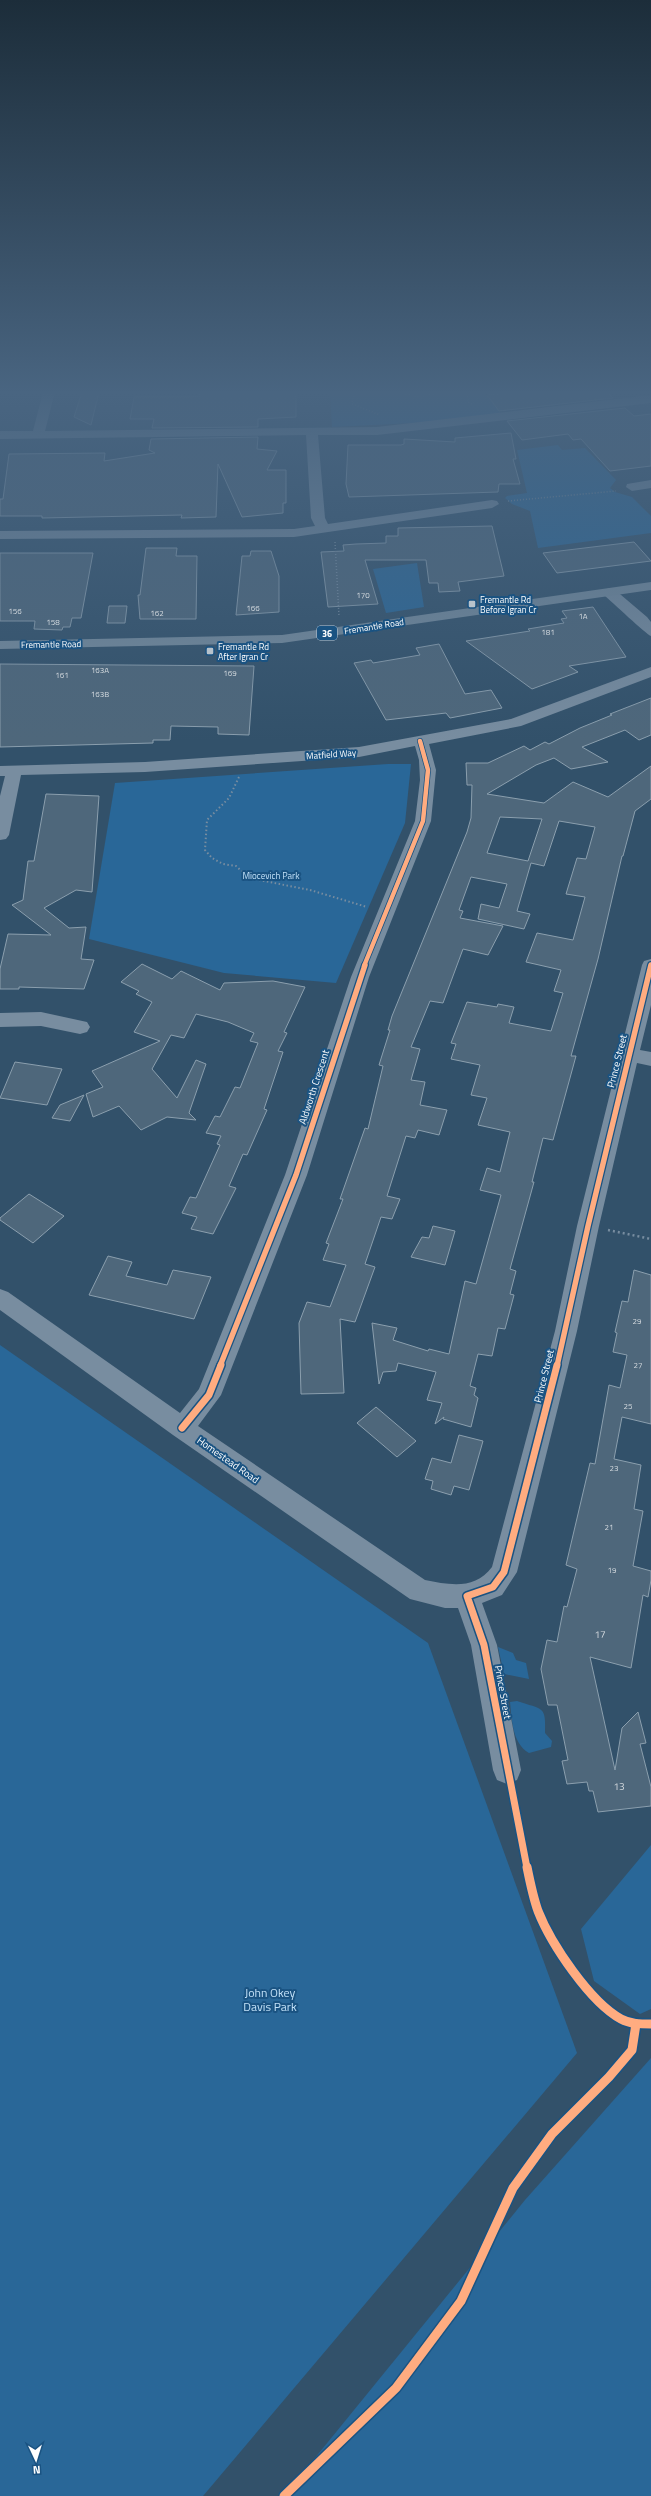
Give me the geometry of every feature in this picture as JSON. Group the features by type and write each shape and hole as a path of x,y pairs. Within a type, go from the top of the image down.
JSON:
{"main road":[{"name":"Fremantle Road","path":"0,645 220,642 282,639 651,586"}],"street":[{"path":"317,508 318,518 327,527"},
{"path":"0,535 294,533 460,508"},
{"path":"628,589 642,620 651,632"},
{"path":"609,592 642,620"},
{"name":"Matfield Way","path":"7,770 138,767 334,754 420,741 515,724 651,672"},
{"name":"Aldworth Crescent","path":"182,1428 209,1395 296,1175 360,978 423,821 427,798 428,760 420,741"},
{"path":"0,835 7,770"},
{"name":"Prince Street","path":"507,1770 484,1645 467,1596 493,1588 504,1572 566,1331 588,1226 628,1054 651,965"},
{"path":"0,1020 40,1019 80,1027"},
{"path":"628,1054 651,1059"},
{"name":"Homestead Road","path":"0,1298 182,1428 419,1591 445,1596 467,1596"}],"path":[{"path":"327,527 335,534 339,620"},
{"path":"240,773 238,784 229,798 207,820 205,850 212,858 223,864 236,866 245,874 259,880 310,890 367,906"},
{"path":"588,1226 651,1239"}],"green space":[{"path":"524,508 643,508 651,516 651,533 538,548 530,511"},
{"path":"417,563 424,607 386,613 373,569"},
{"name":"Miocevich Park","path":"388,764 411,764 405,823 336,983 224,973 89,939 115,783"},
{"name":"John Okey Davis Park","path":"0,1345 428,1643 577,2053 203,2496 0,2496"},
{"path":"498,1647 513,1653 516,1660 526,1663 529,1679 504,1674"},
{"path":"517,1701 541,1710 545,1717 545,1733 552,1741 551,1747 529,1753 523,1749 516,1737 511,1716 510,1702"},
{"path":"651,1845 651,2009 640,2014 594,1981 581,1929"},
{"path":"651,2058 651,2496 284,2496 525,2200"}],"building":[{"path":"0,508 216,508 216,517 181,518 182,515 42,518 42,516 0,516"},
{"path":"238,508 283,508 283,513 242,517"},
{"path":"492,526 504,576 458,582 460,591 439,592 438,583 429,583 426,560 365,560 378,604 328,607 321,552 344,551 343,545 386,543 386,536 398,536 398,528"},
{"path":"634,542 651,561 557,573 543,553"},
{"path":"146,548 177,548 176,556 197,556 196,619 140,619 138,595 140,595"},
{"path":"251,551 271,551 279,576 279,612 236,615 242,556 250,556"},
{"path":"0,553 93,553 81,618 72,618 70,627 63,627 62,630 34,629 35,621 0,621"},
{"path":"109,606 127,606 125,623 107,623"},
{"path":"593,607 626,657 569,666 578,672 532,689 466,641 530,631 528,629 564,623 561,619 567,618 562,611"},
{"path":"439,644 465,694 491,690 502,708 450,718 446,713 386,720 354,663 371,660 373,663 420,655 416,648"},
{"path":"0,664 254,666 249,735 218,734 218,727 171,726 170,740 153,740 153,743 0,747"},
{"path":"651,698 651,735 639,740 625,730 582,747 608,762 571,769 554,758 536,765 487,794 544,803 573,782 608,797 651,766 651,799 635,811 622,856 598,959 571,1056 576,1056 553,1140 543,1138 532,1182 534,1182 510,1269 516,1271 510,1294 514,1295 505,1329 498,1328 492,1356 478,1354 470,1386 476,1388 474,1395 478,1398 471,1427 443,1419 444,1417 435,1424 442,1403 427,1400 436,1372 398,1363 396,1371 383,1372 379,1384 372,1323 397,1328 393,1340 428,1351 429,1349 449,1354 465,1281 476,1284 501,1195 480,1190 487,1168 500,1172 510,1132 478,1125 487,1098 471,1095 480,1065 451,1059 456,1044 451,1043 467,1002 497,1007 498,1004 514,1007 509,1023 551,1031 563,993 554,991 561,970 526,962 537,933 573,940 585,897 566,894 577,858 586,859 595,827 559,821 544,866 531,863 517,911 530,914 524,929 478,919 481,904 499,908 507,884 471,877 459,910 463,911 460,918 503,926 488,955 463,949 443,1003 430,1001 411,1047 420,1049 411,1080 425,1082 420,1105 447,1110 439,1135 418,1130 415,1138 406,1136 387,1196 400,1199 392,1219 381,1217 365,1264 375,1267 355,1322 340,1319 344,1393 301,1394 299,1323 307,1302 330,1307 346,1265 323,1260 329,1244 326,1243 343,1199 340,1199 365,1128 368,1129 383,1066 379,1065 390,1030 388,1030 392,1016 467,832 471,818 472,785 467,785 466,763 488,763 524,746 530,750 545,742 549,744 580,728 612,715 610,714","holes":["500,817 542,819 528,861 487,853"]},
{"path":"46,794 99,796 92,892 76,890 44,908 69,928 86,927 81,959 94,960 84,989 19,987 19,989 0,989 0,969 8,934 51,935 12,905 23,900 28,861 34,861"},
{"path":"142,964 172,979 181,971 220,990 224,983 273,981 305,987 284,1032 287,1033 278,1051 283,1052 264,1109 267,1110 247,1155 243,1154 229,1186 236,1188 213,1234 191,1229 197,1217 182,1213 190,1197 196,1198 220,1145 217,1144 221,1136 206,1133 215,1116 220,1117 235,1087 240,1088 258,1043 250,1041 254,1033 228,1022 196,1014 184,1038 171,1035 152,1069 177,1098 196,1060 206,1064 189,1113 196,1120 167,1117 141,1130 119,1106 93,1117 86,1094 103,1087 92,1071 160,1041 134,1032 152,1002 136,994 139,991 121,982"},
{"path":"15,1062 62,1069 47,1105 0,1098"},
{"path":"84,1095 70,1121 52,1118 60,1105"},
{"path":"29,1194 64,1216 33,1243 0,1220 0,1218"},
{"path":"433,1226 455,1231 445,1265 411,1257 422,1237 429,1238"},
{"path":"108,1256 132,1262 126,1276 167,1285 173,1270 211,1277 194,1319 89,1295"},
{"path":"634,1270 651,1275 651,1424 622,1417 614,1459 641,1465 634,1509 643,1511 633,1566 651,1571 651,1580 648,1597 643,1595 631,1668 590,1657 615,1770 622,1728 638,1712 646,1743 640,1744 651,1787 651,1806 598,1812 593,1791 589,1791 587,1782 567,1784 562,1761 568,1760 557,1705 548,1705 541,1669 547,1640 557,1642 564,1606 567,1607 577,1569 566,1565 590,1463 595,1464 609,1385 620,1388 627,1355 613,1352 617,1333 615,1332 622,1301 628,1302"},
{"path":"376,1407 416,1441 397,1457 357,1423"},
{"path":"459,1435 483,1441 469,1490 454,1486 451,1495 431,1489 433,1481 425,1479 432,1458 451,1463"}],"cycle path":[{"path":"182,1428 209,1395 296,1175 360,977 423,821 428,791 428,770 427,760 420,741"},
{"path":"651,965 588,1226 566,1331 504,1572 493,1587 467,1596 484,1645 535,1903 549,1932 567,1960 600,2002 611,2012 625,2021 651,2024"},
{"path":"284,2496 396,2388 461,2301 513,2188 552,2134 609,2077 632,2050 636,2024"}],"place":[{"name":"Fremantle Rd Before Igran Cr","path":"472,604"},
{"name":"Fremantle Rd After Igran Cr","path":"210,651"}]}
